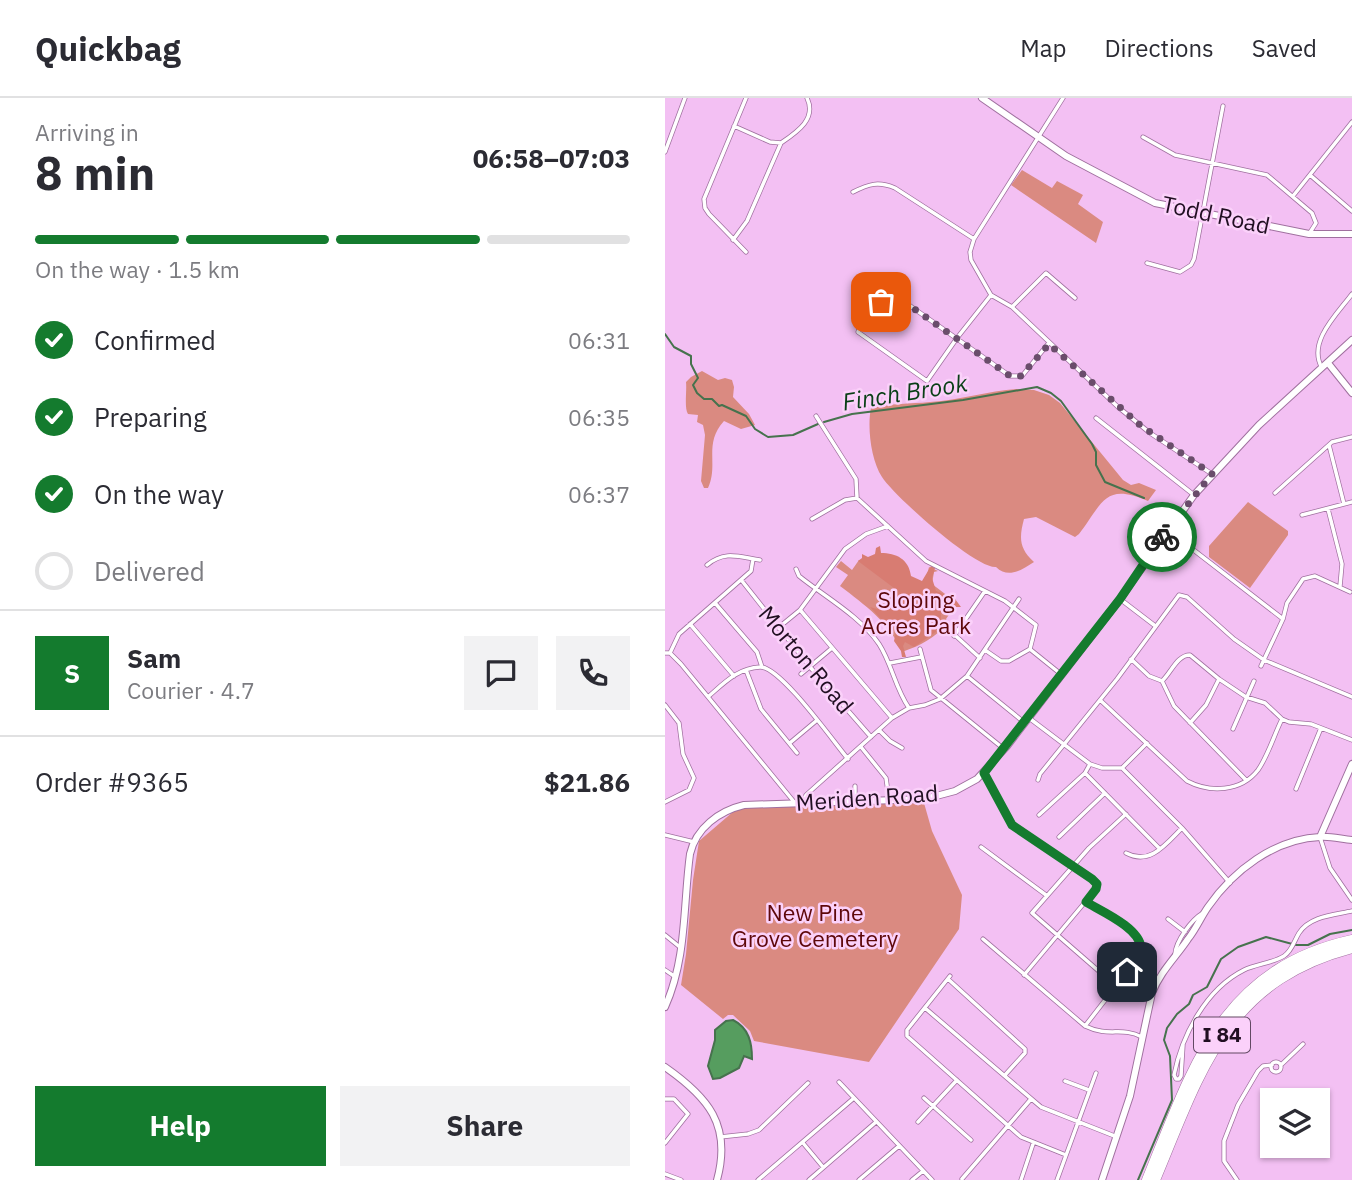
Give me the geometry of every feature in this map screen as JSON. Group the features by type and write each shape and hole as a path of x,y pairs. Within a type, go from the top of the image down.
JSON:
{"highway":[{"name":"I 84","path":"1151,1179 1197,1059 1228,1013 1254,987 1288,963 1320,949 1352,940"},
{"name":"I 84","path":"1151,1179 1201,1069 1233,1021 1259,996 1294,971 1321,958 1352,948"}],"main road":[{"name":"Todd Road","path":"982,98 1066,156 1144,199 1163,206 1309,234 1352,234"},
{"name":"Meriden Road","path":"694,842 712,820 737,807 925,799 950,793 984,773 1120,599 1193,495 1259,425 1352,340"},
{"path":"1325,365 1352,393"},
{"path":"1320,837 1352,764"},
{"path":"1102,1180 1130,1096 1151,993 1205,912 1254,860 1269,851 1295,841 1320,837 1352,840"},
{"path":"665,1007 676,977 682,949 688,869 694,842"},
{"path":"665,1067 704,1098 715,1117 720,1137 721,1161 717,1180"}],"street":[{"path":"665,152 685,98"},
{"path":"746,98 703,199 705,208 746,252"},
{"path":"733,240 747,221 782,143 804,125 810,114 807,98"},
{"path":"1063,98 974,239 970,251 971,260 991,295 1012,307 1049,344 1140,425 1212,474"},
{"path":"1147,263 1180,272 1191,265 1223,106"},
{"path":"1293,196 1352,123"},
{"path":"734,126 770,142 782,143"},
{"path":"1143,138 1175,155 1267,175 1316,218 1309,234"},
{"path":"1310,175 1352,211"},
{"path":"853,192 871,183 883,183 974,239"},
{"path":"1012,307 1046,273 1075,298"},
{"path":"1325,365 1318,360 1319,342 1352,294"},
{"path":"991,295 957,338 927,382 860,334 858,328 881,302 898,299 957,338 1010,376 1021,376 1049,344"},
{"path":"816,416 856,479 857,498 926,561 1014,607 1035,625 1030,649 1014,659 1004,662 985,650"},
{"path":"1096,418 1193,495"},
{"path":"1275,493 1329,445 1352,438"},
{"path":"1329,445 1344,504"},
{"path":"812,519 845,500 857,498"},
{"path":"1302,515 1352,502"},
{"path":"1328,509 1342,564 1340,586"},
{"path":"778,628 800,610 852,543 866,534 888,526"},
{"path":"1167,529 1283,619"},
{"path":"708,565 723,555 759,560"},
{"path":"753,559 751,571 742,581 690,624 679,635 668,653 708,696 795,803"},
{"path":"796,569 799,576 872,634 890,663 899,694 909,708"},
{"path":"1261,666 1293,590 1303,579 1315,576 1350,592"},
{"name":"Morton Road","path":"742,581 810,667 871,737"},
{"path":"954,636 985,591"},
{"path":"1038,780 1179,596 1185,596 1234,639 1264,660 1352,697"},
{"path":"803,803 806,795 892,718 909,708 940,699 968,676 1019,599"},
{"path":"1120,599 1155,625"},
{"path":"715,603 758,652 762,667"},
{"path":"800,610 892,718"},
{"path":"690,624 734,676"},
{"path":"946,627 979,659"},
{"path":"801,674 832,648"},
{"path":"920,649 931,690 1004,749"},
{"path":"1030,649 1062,675"},
{"path":"1162,681 1184,655 1190,655 1219,679 1247,697 1265,703 1282,719 1321,728 1352,740"},
{"path":"890,663 921,657"},
{"path":"1132,659 1149,676 1162,681 1174,706 1246,780"},
{"path":"708,696 746,670 762,667 770,669 784,680 848,760"},
{"path":"746,670 761,709 797,753"},
{"path":"968,676 1090,764 1102,768 1122,768 1147,743"},
{"path":"1190,723 1206,705 1219,679"},
{"path":"1233,729 1254,681"},
{"path":"1100,700 1187,781 1196,786 1230,789 1246,780 1259,769 1282,719"},
{"path":"665,705 679,723 683,754 694,778 688,791 665,802"},
{"path":"790,742 816,721"},
{"path":"1296,789 1321,728"},
{"path":"879,730 902,748"},
{"path":"861,747 886,778 889,801"},
{"path":"1039,815 1085,773 1090,764"},
{"path":"1122,768 1182,828 1230,883"},
{"path":"984,773 1012,825 1097,884 1086,902 1024,975"},
{"path":"1085,773 1160,849"},
{"path":"855,786 855,801"},
{"path":"1059,837 1105,793"},
{"path":"1117,986 1032,913 1089,848 1126,814"},
{"path":"1126,853 1139,859 1149,857 1182,828"},
{"path":"665,835 694,842"},
{"path":"1320,837 1332,872 1352,900"},
{"path":"981,847 1046,895"},
{"path":"1085,1026 1137,959 1141,948 1137,936 1129,927 1086,902"},
{"path":"1183,1045 1181,1076 1178,1079 1174,1078 1174,1072 1183,1045 1197,1015 1223,985 1245,970 1283,957 1301,930 1311,922 1352,911"},
{"path":"1175,956 1175,950 1185,932 1196,917 1205,912"},
{"path":"1168,919 1185,932"},
{"path":"665,935 682,949"},
{"path":"983,939 1085,1026 1099,1033 1132,1032 1142,1037"},
{"path":"665,970 676,977"},
{"path":"1005,1076 1025,1049 949,978 905,1033 1021,1138 1066,1155"},
{"path":"925,1008 1031,1099 1051,1112 1117,1137"},
{"path":"1272,1065 1276,1072 1280,1070 1281,1065 1303,1044"},
{"path":"1237,1180 1224,1161 1224,1141 1238,1105 1258,1071 1263,1066 1276,1062 1281,1065"},
{"path":"1057,1180 1096,1073"},
{"path":"918,1122 957,1080"},
{"path":"1065,1081 1090,1090"},
{"path":"839,1082 932,1180"},
{"path":"720,1137 748,1134 758,1130 808,1083"},
{"path":"758,1180 854,1098"},
{"path":"924,1098 971,1140"},
{"path":"665,1099 674,1099 688,1114 665,1143"},
{"path":"962,1179 1031,1099"},
{"path":"809,1180 877,1122"},
{"path":"803,1143 823,1167"},
{"path":"1021,1180 1033,1144"},
{"path":"859,1180 899,1146"},
{"path":"912,1180 923,1171"},
{"path":"665,1174 681,1180"}],"green space":[{"path":"1022,170 1052,188 1057,181 1083,195 1078,204 1103,222 1096,243 1011,185"},
{"path":"702,371 718,380 732,380 733,397 755,425 741,429 724,421 718,429 714,438 708,488 704,488 701,481 705,435 703,425 697,422 698,415 688,414 686,404 686,382"},
{"path":"1017,389 1034,390 1049,395 1060,403 1123,480 1131,485 1139,483 1156,490 1148,501 1122,494 1106,499 1075,537 1036,517 1024,519 1021,542 1034,562 1010,573 986,564 954,544 890,486 875,462 869,424 871,408"},
{"path":"1248,502 1288,531 1288,535 1250,588 1209,557 1209,546"},
{"name":"Sloping Acres Park","path":"880,546 881,553 901,558 908,565 911,576 922,581 931,566 935,568 932,578 936,591 955,599 961,607 941,614 943,627 914,647 905,642 903,646 906,657 902,657 894,641 896,632 870,607 877,609 883,605 891,598 894,588 858,561 862,554 868,557 875,554 876,548"},
{"name":"Sloping Acres Park","path":"859,560 892,585 925,583 929,567 938,571 934,572 932,584 957,603 946,619 948,623 916,647 902,652 884,623 840,586 848,575 836,567 841,561 852,570"},
{"name":"New Pine Grove Cemetery","path":"924,803 932,831 962,895 959,929 869,1062 754,1041 750,1031 733,1015 723,1019 681,985 699,841 734,811 743,808 790,806"}],"shaded area":[{"path":"733,1020 743,1027 749,1036 752,1059 744,1056 739,1068 713,1079 708,1066 715,1030 726,1021"}],"waterway":[{"name":"Finch Brook","path":"665,334 674,347 691,356 691,364 698,378 693,385 697,393 704,399 712,399 719,406 746,416 755,429 768,437 793,435 818,424"},
{"name":"Finch Brook","path":"824,422 852,414 963,400 1037,387 1061,401 1092,444 1096,452 1096,465 1105,482 1144,498"},
{"path":"1138,1180 1172,1100 1170,1056 1164,1040 1167,1028 1189,1004 1193,995 1207,987 1221,959 1238,947 1266,937 1296,945 1308,945 1330,934 1352,930"}],"way so far":[{"path":"881,302 898,299 906,303 1010,376 1021,376 1049,344 1150,433 1212,474 1162,537"}],"route":[{"path":"1127,972 1141,948 1137,936 1129,927 1086,902 1096,889 1097,884 1092,879 1012,825 984,773 1120,599 1162,537"}]}
